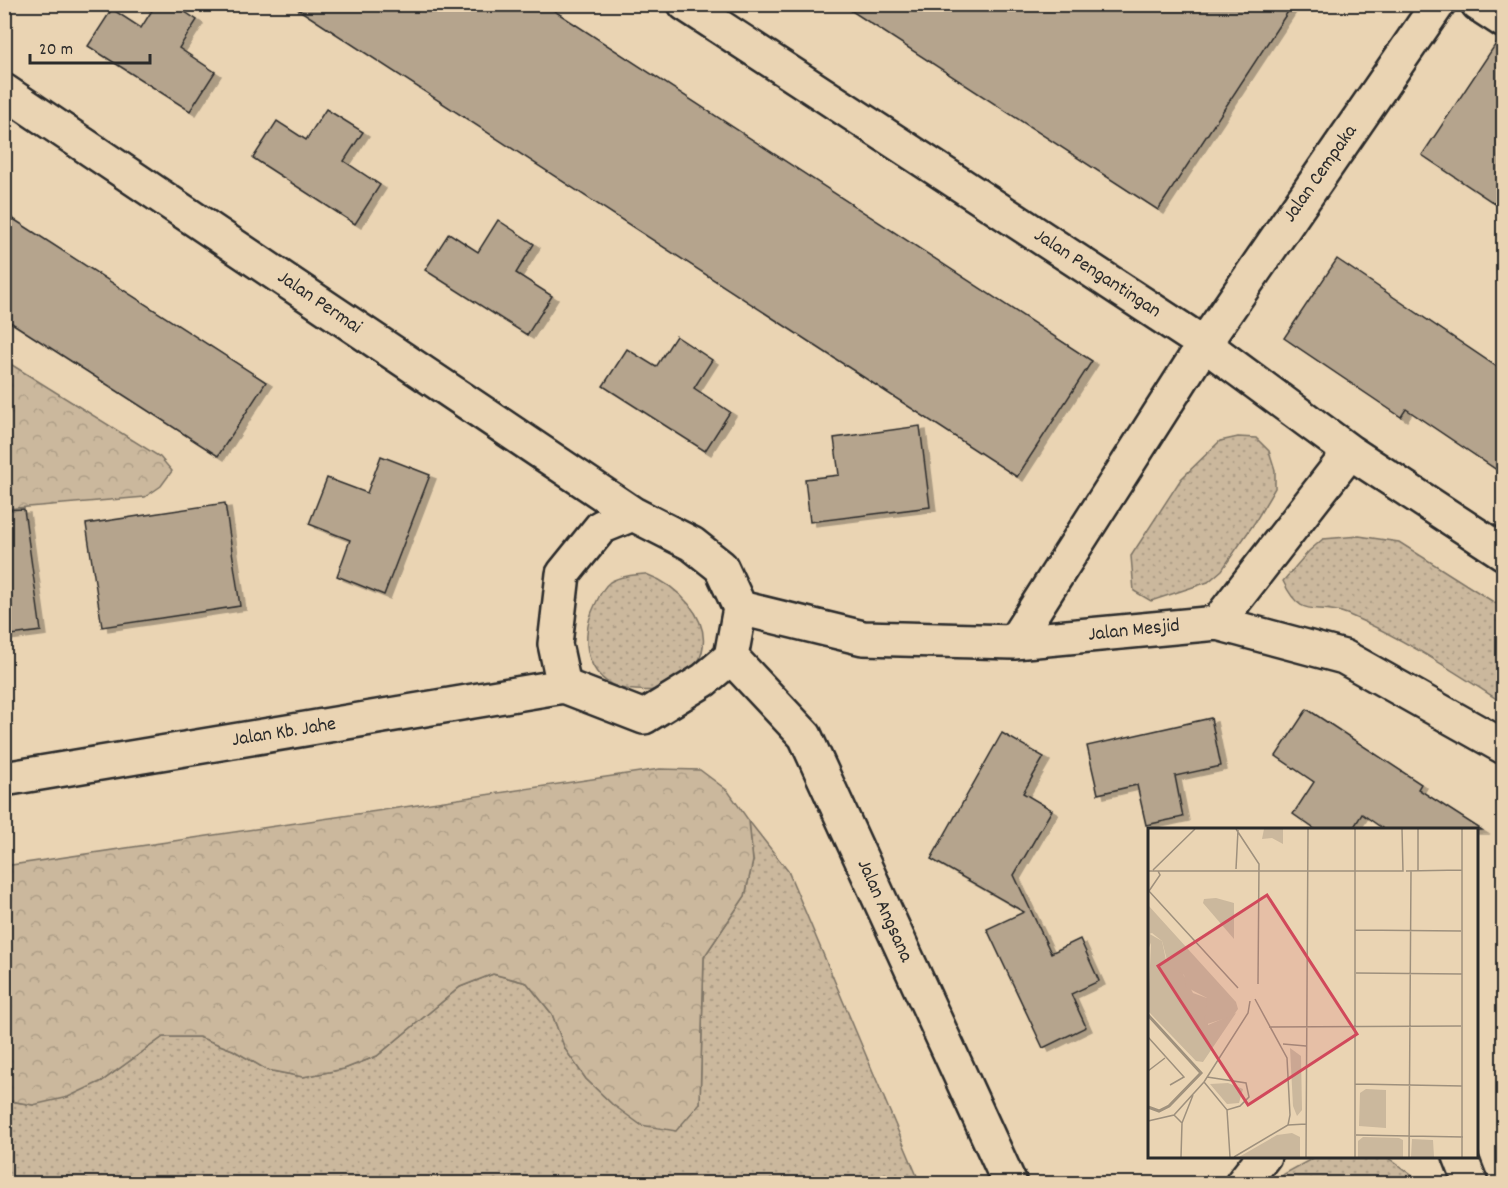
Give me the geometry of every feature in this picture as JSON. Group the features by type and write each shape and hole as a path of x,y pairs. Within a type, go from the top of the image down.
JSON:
{"street":[{"name":"Jalan Pengantingan","path":"685,4 1204,344 1350,452 1503,552"},
{"name":"Jalan Cempaka","path":"1014,642 1204,344 1438,4"},
{"path":"1478,4 1503,21"},
{"name":"Jalan Permai","path":"4,92 633,514"},
{"path":"1217,623 1350,452"},
{"path":"633,514 692,544 721,567 740,608 731,657 704,680 644,717 564,686 555,644 563,574 601,527 633,514"},
{"name":"Jalan Mesjid","path":"740,608 863,638 1014,642 1217,623 1344,657 1503,747"},
{"name":"Jalan Angsana","path":"731,657 805,736 1010,1184"},
{"name":"Jalan Kb. Jahe","path":"4,779 564,686"},
{"path":"1242,1184 1262,1158"},
{"path":"1461,1158 1471,1184"}],"green space":[{"path":"4,360 160,457 172,471 161,486 145,497 5,509"},
{"path":"1238,437 1256,438 1269,451 1275,470 1275,488 1255,522 1222,570 1208,582 1151,601 1134,591 1131,556 1181,479 1220,441"},
{"path":"1359,536 1399,542 1503,608 1503,703 1368,623 1336,611 1304,606 1290,594 1283,581 1309,551 1323,539"},
{"path":"646,574 669,586 689,604 701,627 702,652 692,670 662,688 647,691 619,688 606,681 591,661 587,647 590,619 601,593 610,582 632,575"},
{"path":"660,769 700,770 728,791 749,821 753,861 745,896 704,957 700,1103 676,1131 641,1125 612,1104 586,1079 565,1049 552,1014 527,983 493,974 460,987 377,1056 344,1069 303,1077 267,1070 233,1050 199,1037 163,1037 102,1081 68,1097 33,1105 5,1100 5,866"},
{"path":"749,821 788,871 920,1183 5,1183 4,1100 33,1105 102,1081 163,1037 199,1037 233,1050 267,1070 303,1077 344,1069 377,1056 460,987 493,974 527,983 552,1014 565,1049 586,1079 612,1104 700,1103 704,957 745,896 753,861"},
{"path":"1313,1158 1388,1158 1422,1183 1276,1183 1284,1174"}],"building":[{"path":"156,4 173,4 197,20 179,48 215,72 190,111 88,46 112,9 141,28"},
{"path":"290,4 544,4 1092,361 1017,477"},
{"path":"841,4 1293,4 1158,210"},
{"path":"1499,39 1503,40 1503,209 1422,155"},
{"path":"326,109 363,132 344,161 380,185 355,224 253,158 277,121 306,140"},
{"path":"4,213 266,382 218,456 4,318"},
{"path":"498,220 534,244 516,273 552,296 527,335 425,270 449,233 478,252"},
{"path":"1337,259 1503,371 1503,474 1406,409 1401,417 1284,338"},
{"path":"676,336 712,360 694,388 730,412 705,451 603,386 627,349 656,367"},
{"path":"920,426 930,507 810,522 805,479 839,475 834,438"},
{"path":"381,456 430,475 384,595 337,576 350,540 309,524 327,478 367,493"},
{"path":"225,503 240,606 102,627 86,524"},
{"path":"24,509 41,631 4,636 4,510"},
{"path":"1307,709 1421,784 1418,789 1482,830 1478,828 1382,828 1362,814 1353,828 1313,828 1293,814 1314,782 1276,756"},
{"path":"1211,718 1221,766 1175,776 1183,817 1146,825 1137,785 1098,794 1087,746"},
{"path":"1002,733 1044,757 1023,793 1052,810 1014,875 1051,953 1080,939 1099,981 1071,994 1086,1027 1043,1048 987,929 1024,912 931,859"}]}
